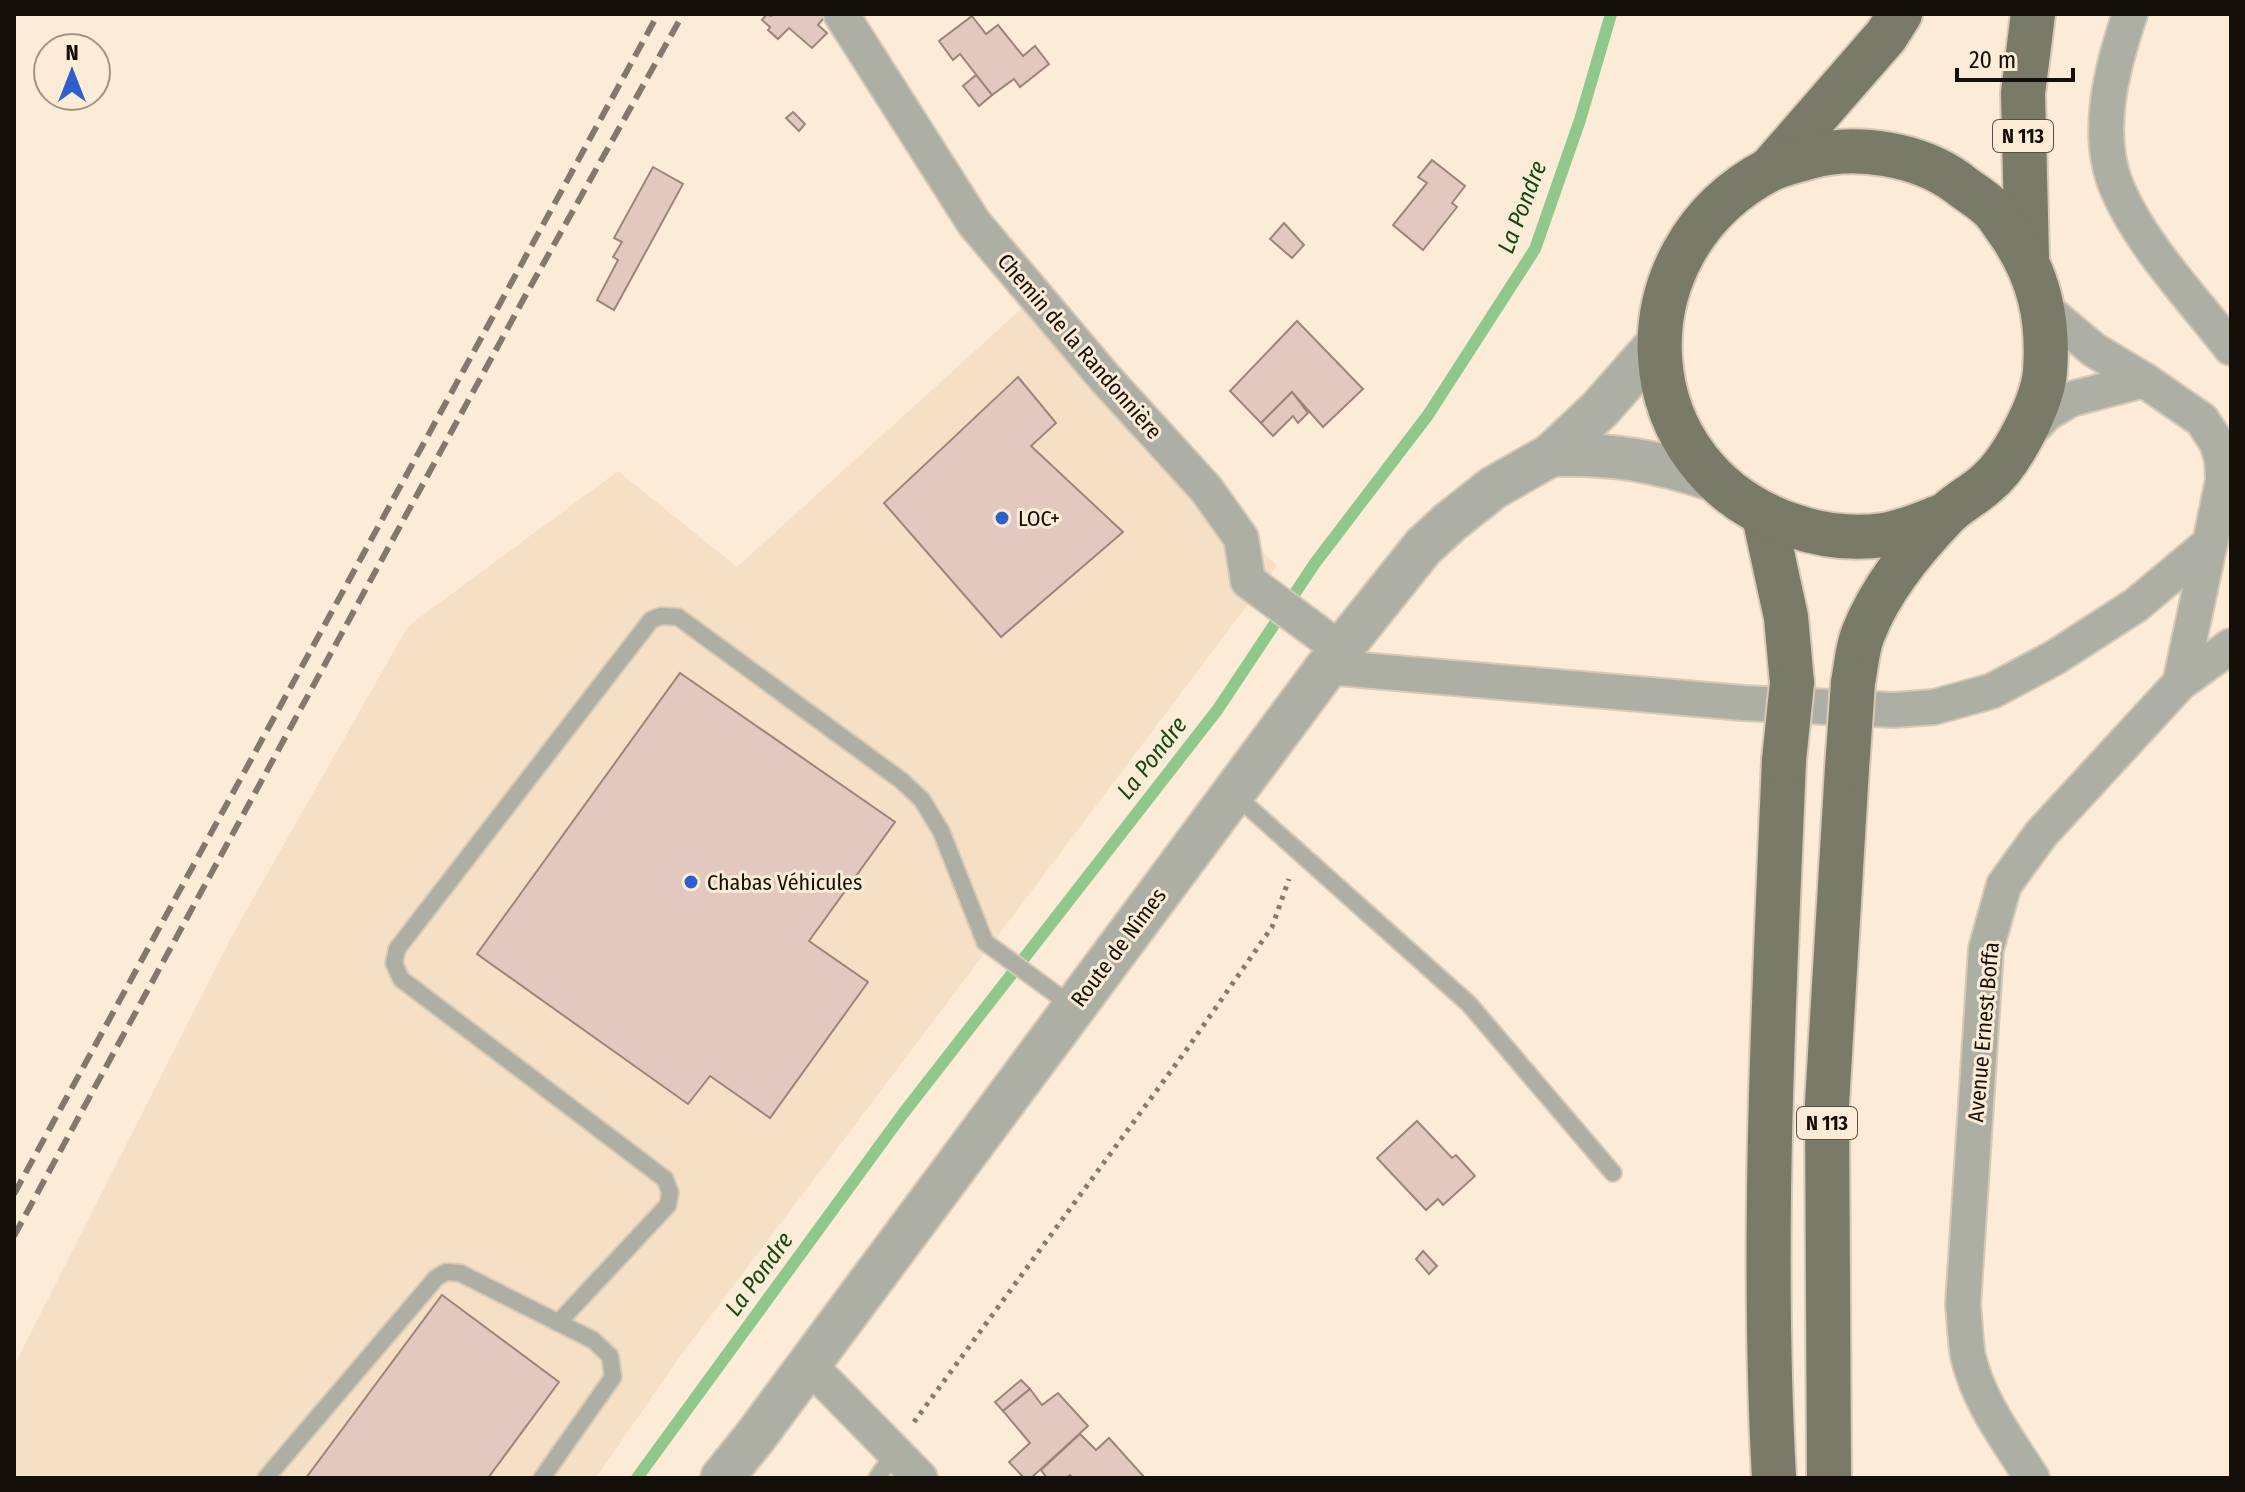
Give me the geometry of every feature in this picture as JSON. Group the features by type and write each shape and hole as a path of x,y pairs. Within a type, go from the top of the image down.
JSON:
{"main road":[{"path":"1771,168 1829,152 1888,154 1945,174 1993,210 2027,258 2044,308 2045,375 2023,438 1990,482 1945,515 1886,535 1823,536 1764,516 1714,480 1683,439 1664,392 1659,342 1666,288 1690,239 1725,198 1771,168 1886,36 1900,14"},
{"name":"N 113","path":"2027,258 2023,93 2033,14"},
{"name":"N 113","path":"1829,1478 1827,1104 1853,683 1862,636 1895,574 1945,515"},
{"name":"N 113","path":"1764,516 1786,617 1792,683 1784,760 1770,1094 1770,1399 1774,1478"}],"street":[{"name":"Chemin de la Randonnière","path":"841,14 974,223 1104,377 1206,489 1241,538 1248,581 1325,648"},
{"path":"2130,14 2110,85 2109,152 2116,186 2133,221 2231,348"},
{"path":"2044,308 2094,350 2144,380 2224,438 2223,480 2180,683"},
{"name":"Route de Nîmes","path":"722,1478 1233,793 1325,648 1450,522 1493,488 1551,455 1600,409 1659,342"},
{"path":"2023,438 2047,413 2071,399 2144,380"},
{"name":"Route de Nîmes","path":"1551,455 1595,453 1627,457 1671,466 1714,480"},
{"path":"1325,648 1743,703 1894,710 1934,707 1992,691 2054,658 2136,605 2210,543"},
{"name":"Avenue Ernest Boffa","path":"2032,1478 1992,1416 1978,1386 1968,1355 1963,1305 1986,949 2004,885 2031,846 2180,683 2231,646"},
{"path":"809,1365 886,1465 920,1478"}],"lane":[{"path":"558,1323 668,1205 670,1192 665,1179 401,979 394,963 397,949 651,620 661,616 678,617 902,781 922,800 941,831 985,942 1074,1007"},
{"path":"1233,793 1469,1004 1613,1173"},
{"path":"266,1478 436,1278 446,1272 460,1273 593,1340 610,1356 613,1377 542,1478"}],"path":[{"path":"886,1465 1272,927 1299,851"}],"shaded area":[{"path":"1022,308 1277,566 676,1362 596,1478 14,1478 14,1366 233,934 408,626 618,471 737,567"}],"building":[{"path":"767,14 827,14 818,25 827,33 812,48 789,28 778,39 762,20"},
{"path":"972,16 986,34 998,25 1023,56 1035,46 1049,64 1020,87 1014,79 992,95 960,54 953,60 939,41"},
{"path":"976,75 992,95 979,106 963,86"},
{"path":"793,112 805,124 799,131 786,118"},
{"path":"1432,160 1465,186 1452,203 1457,207 1423,250 1393,225 1427,183 1418,177"},
{"path":"653,167 683,184 614,310 597,300 618,260 613,257 622,242 614,238"},
{"path":"1284,223 1304,245 1292,258 1270,239"},
{"path":"1297,321 1363,389 1323,427 1292,392 1261,423 1230,391"},
{"name":"LOC+","path":"1018,377 1056,423 1031,446 1123,532 1001,637 884,503"},
{"path":"1292,392 1308,413 1298,423 1293,416 1273,436 1261,423"},
{"name":"Chabas Véhicules","path":"680,673 895,822 809,941 868,982 770,1118 710,1076 688,1104 477,954"},
{"path":"1417,1121 1452,1158 1456,1155 1475,1176 1443,1205 1438,1199 1426,1210 1377,1158"},
{"path":"1423,1251 1437,1266 1429,1274 1416,1259"},
{"path":"442,1295 559,1382 488,1478 306,1478"},
{"path":"1021,1380 1030,1389 1003,1411 995,1402"},
{"path":"1030,1389 1042,1405 1058,1393 1088,1426 1031,1478 1024,1478 1009,1462 1030,1443 1003,1411"},
{"path":"1080,1434 1096,1450 1109,1438 1145,1478 1073,1478 1070,1475 1066,1478 1047,1478 1041,1470"}],"waterway":[{"name":"La Pondre","path":"637,1478 902,1115 1218,709 1315,563 1428,415 1535,249 1580,120 1611,14"}],"railway":[{"path":"14,1194 658,14"},
{"path":"14,1236 523,300 683,14"}],"place":[{"name":"LOC+","path":"1002,518"},
{"name":"Chabas Véhicules","path":"691,882"}]}
